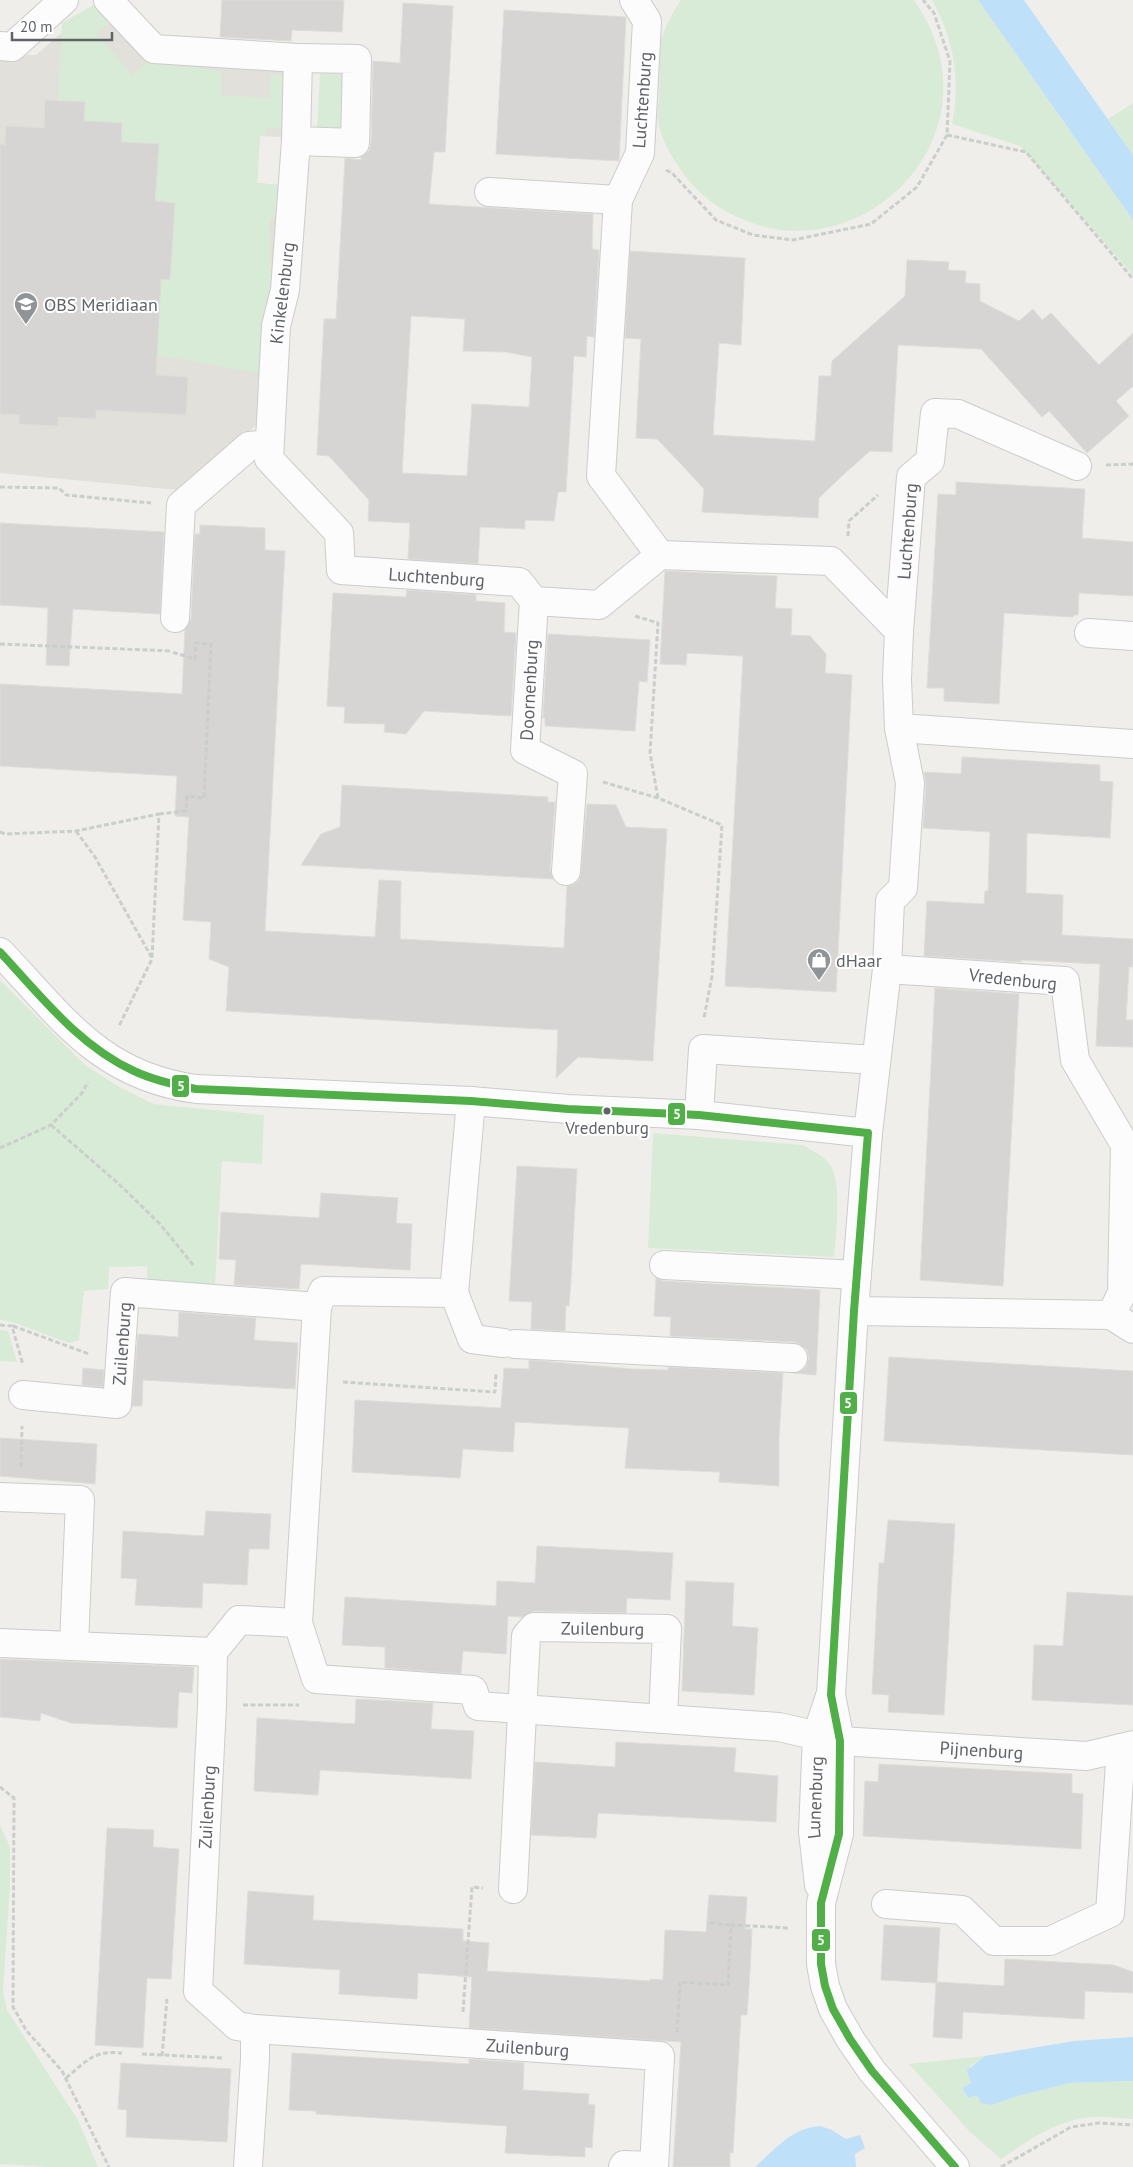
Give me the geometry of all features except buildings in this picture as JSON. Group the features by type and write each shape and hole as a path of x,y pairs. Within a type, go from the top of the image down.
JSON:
{"street":[{"path":"0,46 12,47 64,0"},
{"path":"108,0 154,49 298,58 357,59 354,144 296,141"},
{"name":"Luchtenburg","path":"634,0 647,21 640,153 618,200 602,476 660,555"},
{"name":"Kinkelenburg","path":"269,444 276,326 284,290 296,141 298,58"},
{"path":"489,192 618,200"},
{"name":"Luchtenburg","path":"887,969 890,901 903,888 910,783 899,728 897,679 911,477 930,462 935,413 958,414 1077,466"},
{"path":"175,618 181,505 249,446 269,444"},
{"name":"Luchtenburg","path":"269,444 269,459 340,533 341,570 519,582 534,601"},
{"path":"534,601 599,605 660,555 831,560 899,631"},
{"name":"Doornenburg","path":"534,601 526,750 573,774"},
{"path":"1090,633 1133,636"},
{"path":"899,728 1133,744"},
{"path":"566,871 573,774"},
{"path":"0,952 70,1026 104,1056 122,1067 152,1080 173,1086 196,1089 471,1101 568,1109 699,1115 868,1133 887,969"},
{"name":"Vredenburg","path":"854,1311 1122,1322 1125,1145 1075,1060 1064,981 887,969"},
{"path":"699,1115 703,1049 876,1060"},
{"path":"471,1101 454,1293 472,1339 506,1344 793,1358"},
{"name":"Lunenburg","path":"868,1133 854,1311 829,1738 813,1832 820,1903 821,1964 825,1986 833,2009 850,2039 872,2071 955,2167"},
{"path":"664,1265 857,1275"},
{"path":"454,1293 323,1291 317,1307 298,1623 316,1679 473,1690 478,1706 779,1727 829,1738"},
{"name":"Zuilenburg","path":"23,1396 116,1404 125,1292 317,1307"},
{"path":"0,1497 80,1500 74,1645"},
{"path":"0,1643 213,1652 239,1620 298,1623"},
{"name":"Zuilenburg","path":"513,1889 526,1636 534,1627 667,1629 663,1719"},
{"name":"Zuilenburg","path":"213,1652 198,1991 237,2026 254,2029 660,2056"},
{"name":"Pijnenburg","path":"829,1738 1087,1756 1127,1746 1122,1914 1050,1941 994,1941 962,1910 886,1904"},
{"path":"248,2167 255,2059 254,2029"},
{"path":"623,2167 624,2165 654,2166 660,2056"}],"path":[{"path":"640,153 672,173 716,220 753,235 793,240 871,224 917,187 947,135 950,61 934,13 923,0"},
{"path":"947,135 1026,152 1133,279"},
{"path":"846,576 848,521 899,476 911,477"},
{"path":"0,487 59,488 66,495 181,505"},
{"path":"599,605 658,623 650,753 658,798"},
{"path":"172,652 175,618"},
{"path":"0,644 172,652 195,659 196,643 211,644 204,798 187,796 186,811 159,814 76,831 5,834 0,832"},
{"path":"573,774 658,798 722,825 712,976 705,1008 703,1049"},
{"path":"0,1148 51,1125 82,1093 104,1056 152,959 159,814"},
{"path":"76,831 95,856 152,959"},
{"path":"51,1125 160,1224 191,1261 212,1299"},
{"path":"12,1326 120,1366"},
{"path":"313,1380 495,1392 506,1344"},
{"path":"212,1705 310,1705 316,1679"},
{"path":"0,1787 14,1798 14,2007 26,2030 62,2070 109,2167"},
{"path":"461,2042 472,1887 513,1889"},
{"path":"710,1923 820,1930"},
{"path":"660,2056 675,2056 680,1982 728,1985 731,1925"},
{"path":"162,2056 168,1990 198,1991"},
{"path":"66,2078 94,2055 109,2052 122,2053"},
{"path":"142,2054 255,2059"},
{"path":"1001,2167 1071,2127 1099,2123 1133,2125"}],"shaded area":[{"path":"99,0 153,60 295,68 264,419 178,490 0,473 0,54 36,55","holes":["260,136 283,137 280,185 257,183"]}],"green space":[{"path":"681,0 914,0 931,30 937,46 941,62 943,101 934,137 916,169 891,196 860,216 825,228 788,230 750,222 711,202 697,190 675,162 659,128 661,41 664,31"},
{"path":"932,0 978,0 1133,220 1133,275 1020,146 952,124 956,92 954,60 946,30"},
{"path":"97,3 112,20 96,33 132,75 147,62 222,71 221,95 270,98 271,74 289,77 287,127 266,129 266,136 260,136 257,183 280,185 281,210 270,220 271,272 277,282 274,301 262,318 258,373 157,355 161,279 170,280 175,203 155,201 159,144 121,142 84,121 85,102 58,100 62,23"},
{"path":"320,73 344,74 341,130 317,129"},
{"path":"1133,103 1133,155 1108,119"},
{"path":"0,980 85,1065 116,1085 153,1104 264,1115 262,1164 222,1161 215,1286 147,1283 147,1266 109,1267 108,1289 84,1291 79,1340 69,1343 12,1322 0,1320"},
{"path":"653,1133 803,1145 822,1157 831,1166 836,1186 837,1210 834,1257 648,1248"},
{"path":"0,1330 8,1331 17,1362 0,1361"},
{"path":"0,1825 10,1847 10,1886 3,1992 7,2010 78,2120 98,2167 0,2164"},
{"path":"985,2056 970,2066 971,2083 962,2088 968,2098 977,2094 992,2105 1014,2097 1070,2083 1133,2081 1133,2119 1098,2117 1071,2121 1046,2130 1001,2159 970,2132 909,2064"}],"water":[{"path":"978,0 1024,0 1133,155 1133,220"},
{"path":"1133,2037 1133,2081 1070,2083 1014,2097 992,2105 981,2103 977,2095 968,2098 962,2088 971,2083 967,2070 985,2056 1074,2041"},
{"path":"820,2126 832,2130 846,2139 860,2135 865,2148 855,2154 856,2167 755,2167 784,2140 801,2131"}],"transit line":[{"name":"5","path":"0,952 45,1002 95,1048 141,1074 164,1082 196,1089 471,1101 568,1109 699,1115 868,1133"},
{"name":"5","path":"868,1133 854,1311 831,1695 840,1741 839,1834 821,1903 821,1964 825,1986 833,2009 850,2039 872,2071 955,2167"}],"place":[{"name":"OBS Meridiaan","path":"26,325"},
{"name":"dHaar","path":"819,981"},
{"name":"Vredenburg","path":"607,1111"}]}
